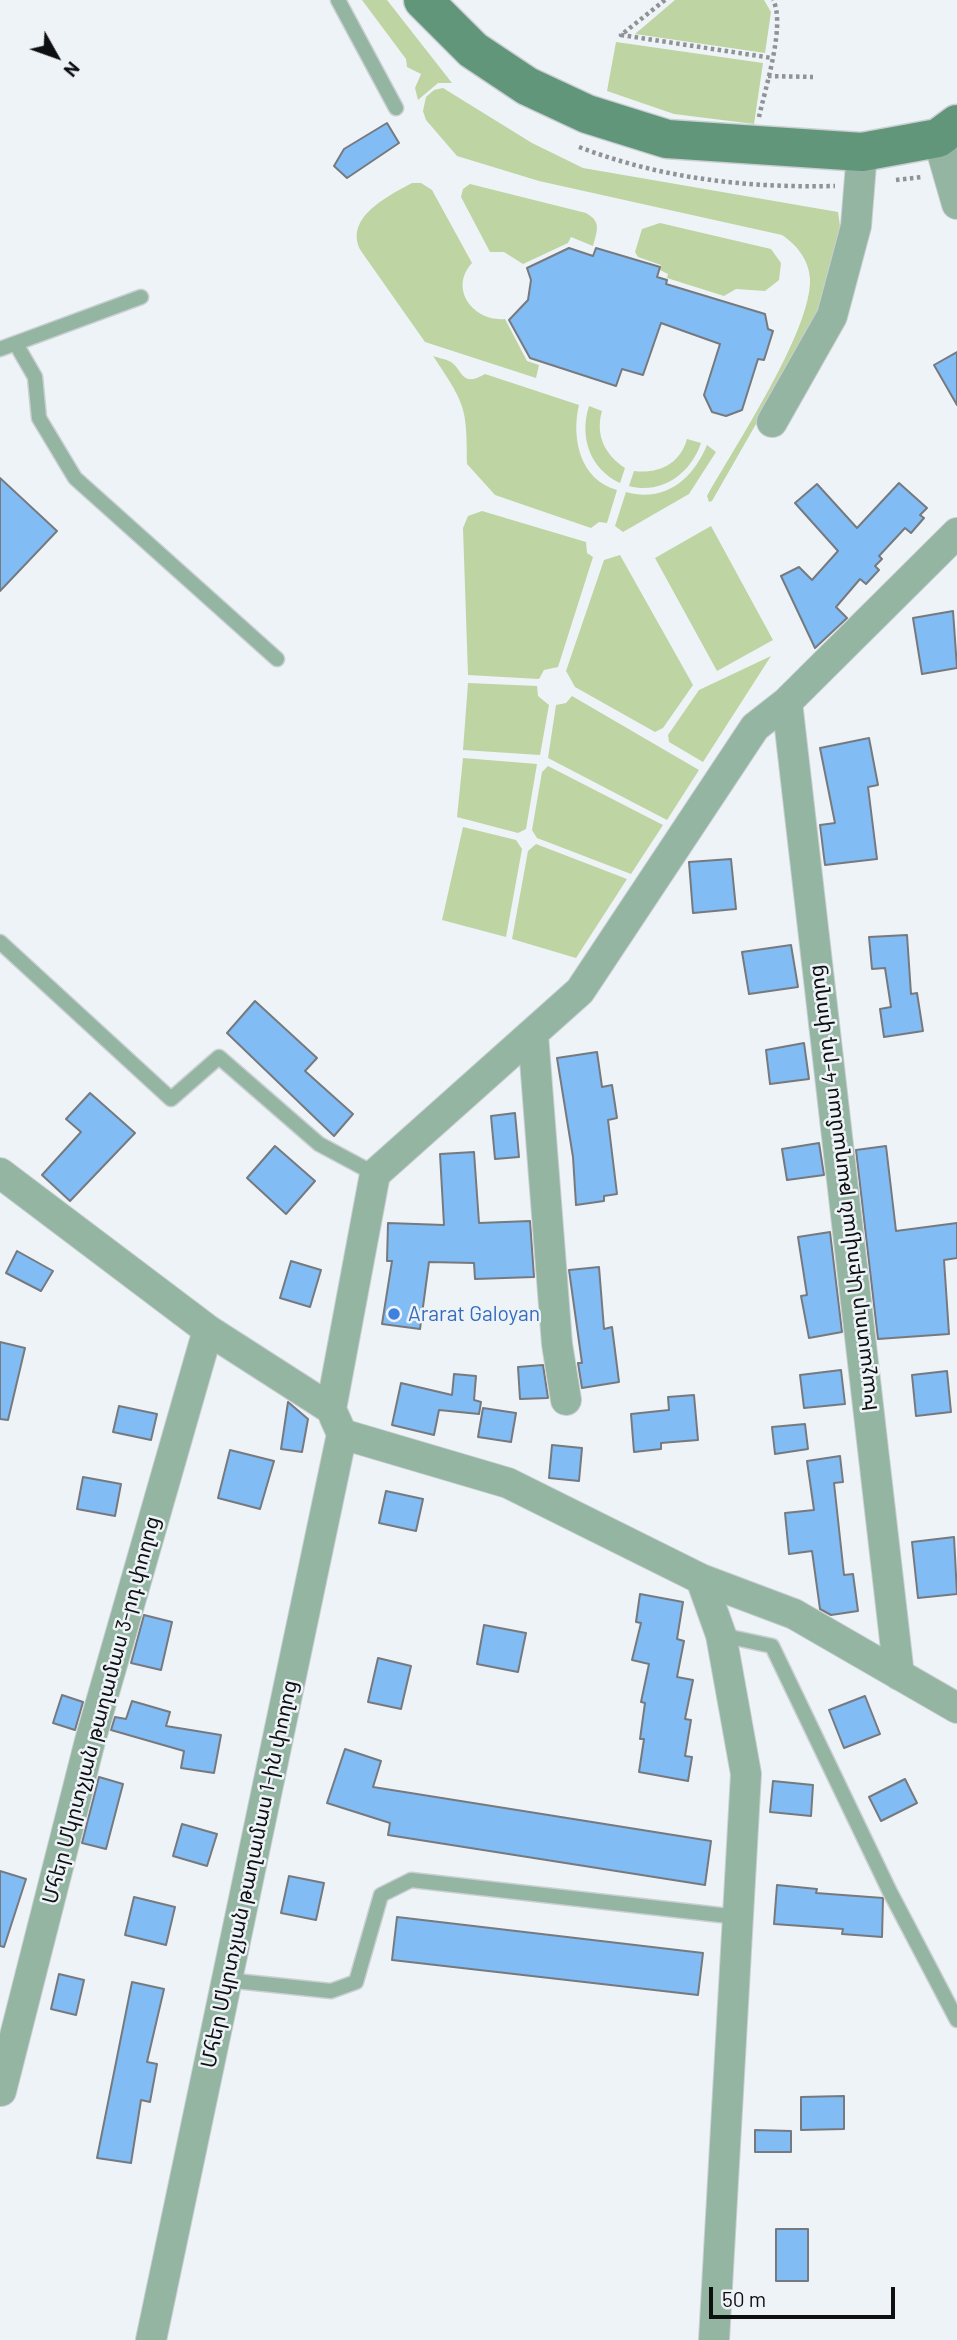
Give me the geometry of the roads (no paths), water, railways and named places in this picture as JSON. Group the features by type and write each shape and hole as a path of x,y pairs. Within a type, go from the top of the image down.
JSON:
{"main road":[{"path":"423,0 473,50 527,86 587,114 667,139 862,152 948,131"}],"street":[{"path":"948,131 957,204"},
{"path":"772,422 832,316 856,226 862,152"},
{"path":"375,1174 580,991 755,727 786,702 957,533"},
{"name":"Խաչատուր Աբովյան թաղամաս 4-րդ փողոց","path":"786,702 899,1675"},
{"path":"533,1034 557,1344 566,1400"},
{"path":"0,1173 208,1330 336,1421 508,1483 701,1579 794,1614 957,1708"},
{"name":"Մհեր Մկրտչյան թաղամաս 1-ին փողոց","path":"151,2340 226,1980 336,1421 375,1174"},
{"name":"Մհեր Մկրտչյան թաղամաս 3-րդ փողոց","path":"1,2091 90,1741 208,1330"},
{"path":"701,1579 721,1635 746,1774 714,2340"}],"lane":[{"path":"338,0 396,108"},
{"path":"0,349 141,297"},
{"path":"16,344 35,377 39,418 75,478 276,659"},
{"path":"0,942 171,1099 219,1057 319,1144 375,1174"},
{"path":"721,1635 772,1646 890,1892 957,2020"},
{"path":"226,1980 331,1991 356,1982 381,1895 411,1880 738,1917"}],"place":[{"name":"Ararat Galoyan","path":"394,1314"}]}
